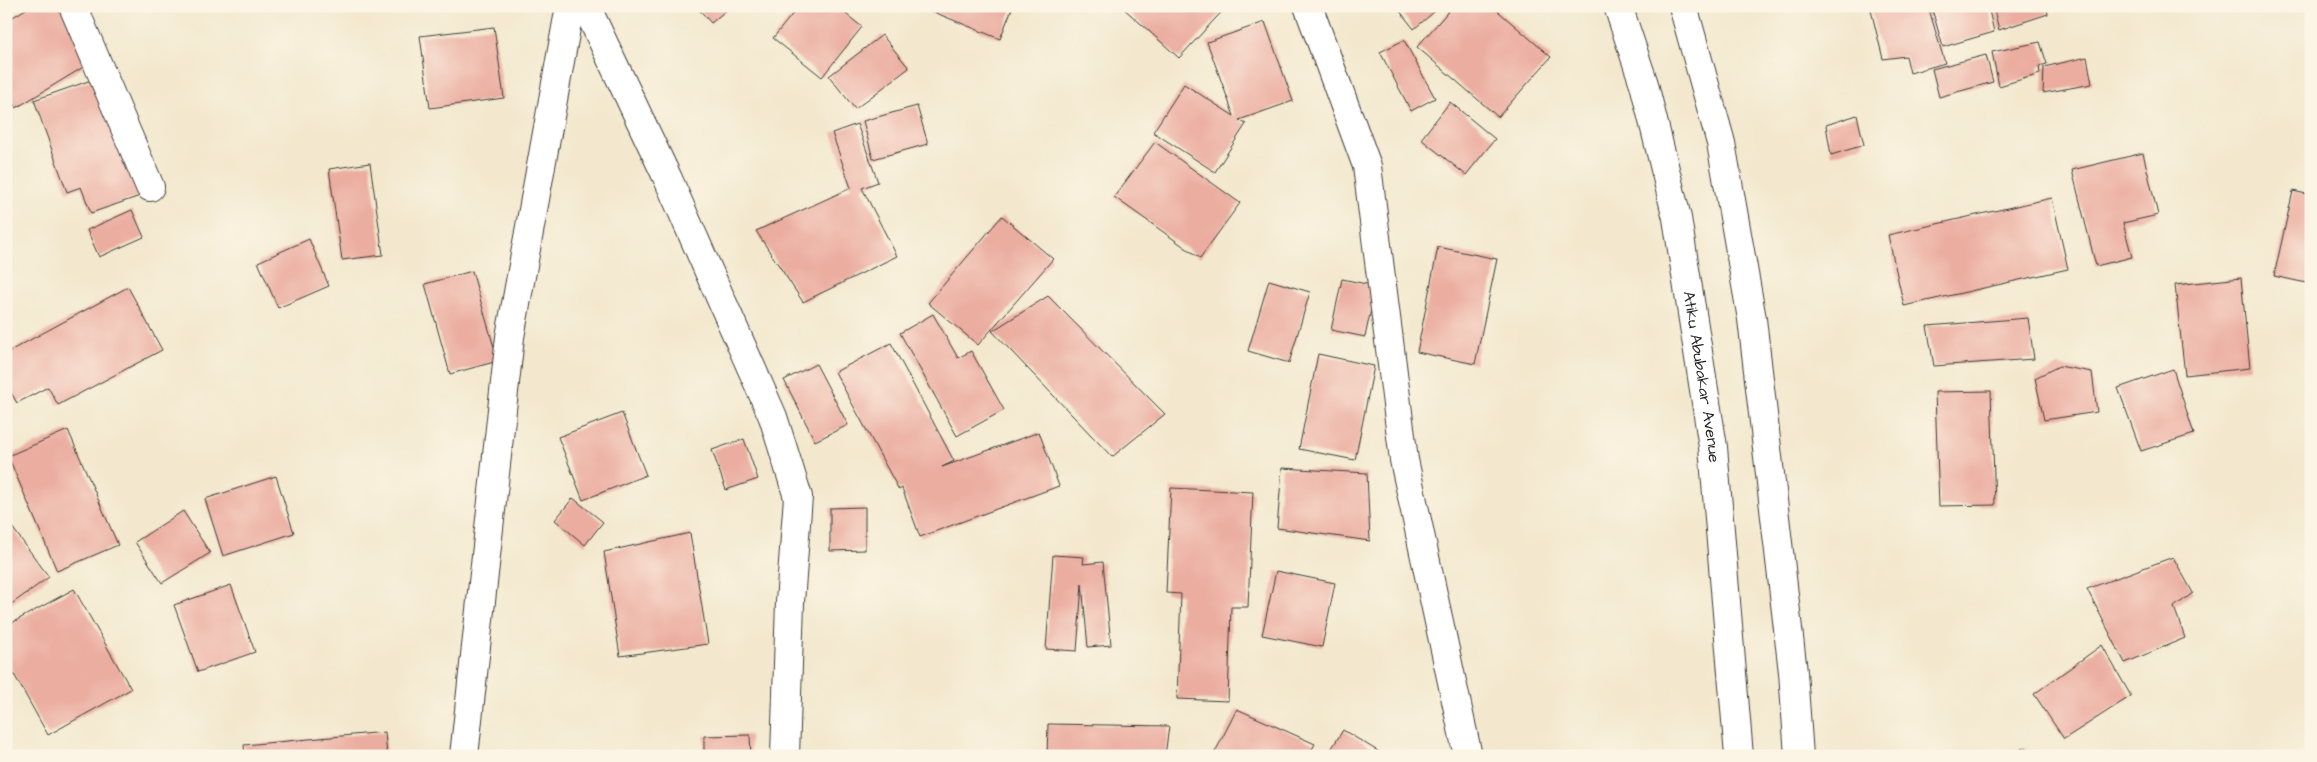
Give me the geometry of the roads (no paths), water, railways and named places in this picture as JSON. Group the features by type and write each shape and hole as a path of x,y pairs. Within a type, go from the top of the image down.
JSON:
{"street":[{"path":"72,6 150,187"},
{"path":"464,756 510,337 570,6"},
{"path":"586,6 668,179 773,417 798,497 790,602 785,756"},
{"path":"1308,6 1367,166 1404,460 1468,756"},
{"name":"Atiku Abubakar Avenue","path":"1618,6 1644,84 1677,218 1712,447 1739,756"},
{"path":"1682,6 1721,143 1752,319 1793,672 1799,756"}]}
